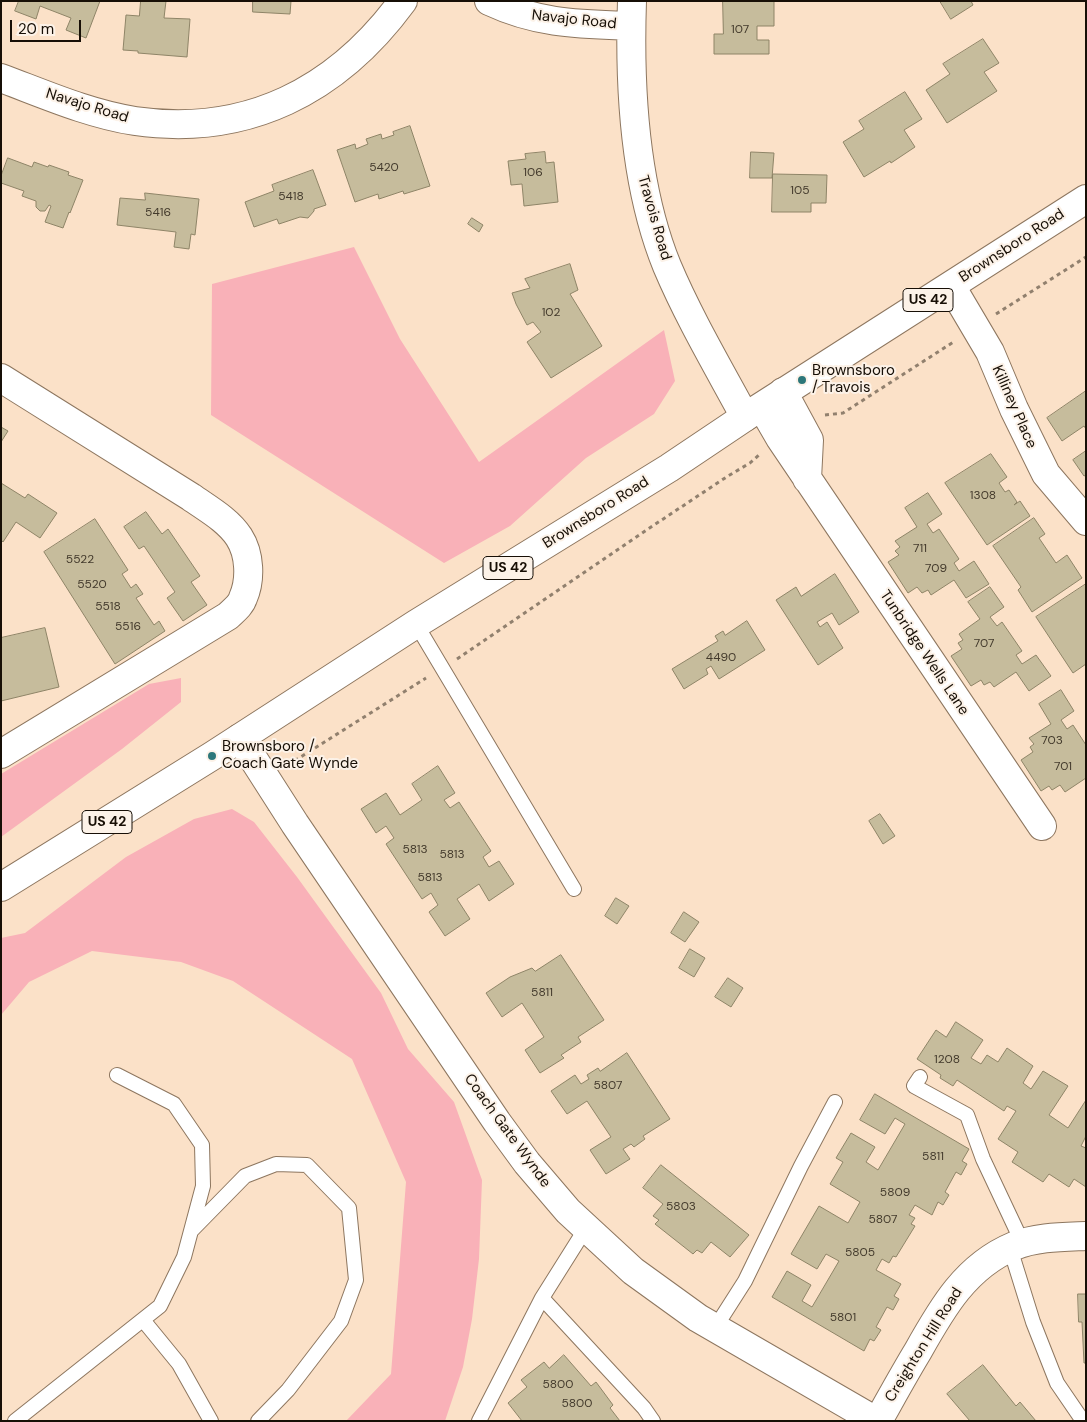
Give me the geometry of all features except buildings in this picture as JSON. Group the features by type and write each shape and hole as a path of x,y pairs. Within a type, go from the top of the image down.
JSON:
{"street":[{"name":"Navajo Road","path":"1,78 86,109 133,121 180,125 220,122 264,110 292,98 329,76 368,43 403,1"},
{"name":"Navajo Road","path":"489,1 522,15 542,20 580,24 632,14"},
{"name":"Travois Road","path":"632,14 633,109 638,160 653,225 666,264 684,304 763,405"},
{"name":"Brownsboro Road","path":"1,888 240,738 416,624 669,468 763,405 1086,199"},
{"name":"Killiney Place","path":"951,286 990,352 1014,409 1046,474 1086,521"},
{"path":"1,378 191,497 221,518 239,538 248,559 248,580 243,600 228,616 1,754"},
{"name":"Tunbridge Wells Lane","path":"763,405 790,432 807,479 1042,826"},
{"name":"Coach Gate Wynde","path":"240,738 270,786 497,1122 527,1163 568,1212 633,1271 698,1318 877,1421"},
{"name":"Creighton Hill Road","path":"877,1421 936,1318 958,1287 984,1263 1017,1246 1056,1238 1086,1236"}],"lane":[{"path":"416,624 574,889"},
{"path":"15,1421 160,1306 184,1257 203,1186 202,1145 174,1104 117,1075"},
{"path":"920,1077 914,1086 966,1115 1017,1246 1033,1322 1057,1383 1083,1421"},
{"path":"716,1328 744,1281 835,1102"},
{"path":"191,1231 246,1176 276,1164 307,1165 349,1208 356,1280 341,1321 288,1390 258,1421"},
{"path":"479,1421 542,1298 586,1228"},
{"path":"542,1298 644,1408 653,1421"},
{"path":"142,1320 179,1364 210,1421"}],"path":[{"path":"270,786 276,773 442,668 648,529 750,463 770,445 811,418 844,413 1086,257"}],"shaded area":[{"path":"354,247 400,339 479,462 664,330 675,381 654,414 586,458 510,526 444,563 211,415 212,284"},
{"path":"181,678 181,702 122,749 1,837 1,774 149,684"},
{"path":"232,809 254,822 297,877 381,993 408,1049 454,1102 482,1180 479,1259 472,1319 463,1367 445,1421 346,1421 391,1374 406,1182 352,1059 233,981 181,962 92,951 29,982 1,1015 1,938 25,933 126,857 194,819"}],"place":[{"name":"Brownsboro / Travois","path":"802,380"},
{"name":"Brownsboro / Coach Gate Wynde","path":"212,756"}]}
